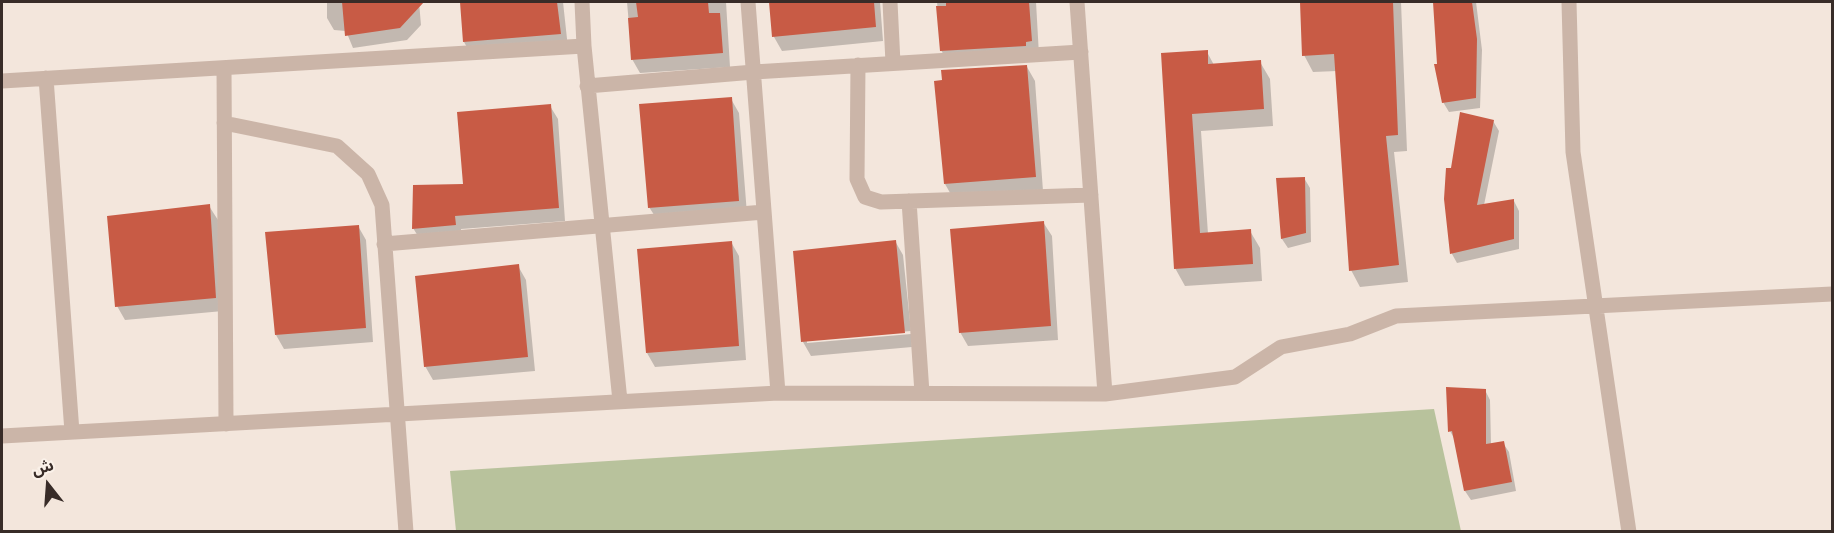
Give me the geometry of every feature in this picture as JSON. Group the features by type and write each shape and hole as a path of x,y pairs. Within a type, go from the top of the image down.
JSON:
{"street":[{"path":"582,2 584,46 620,401"},
{"path":"748,2 778,393"},
{"path":"890,2 893,63"},
{"path":"1077,2 1105,394"},
{"path":"1569,2 1573,152 1629,531"},
{"path":"2,81 584,46"},
{"path":"588,87 754,72 1081,52"},
{"path":"858,65 857,178 865,197 881,202 1091,195"},
{"path":"224,68 226,424"},
{"path":"46,78 72,432"},
{"path":"224,123 337,146 368,174 382,205 406,531"},
{"path":"909,201 922,393"},
{"path":"384,244 764,212"},
{"path":"2,436 778,393 1105,394 1235,377 1281,347 1350,334 1396,316 1833,294"}],"green space":[{"path":"1434,409 1461,531 456,531 450,471"}],"building":[{"path":"342,2 424,2 400,28 345,36"},
{"path":"460,2 557,2 561,34 463,42"},
{"path":"636,2 708,2 709,13 720,13 723,53 631,60 628,18 638,17"},
{"path":"769,2 874,2 876,27 772,37"},
{"path":"946,2 1029,2 1032,41 1026,42 1026,46 940,51 936,6 946,6"},
{"path":"1300,2 1393,2 1398,135 1386,136 1399,265 1349,271 1334,54 1302,56"},
{"path":"1433,2 1472,2 1477,39 1476,98 1442,103 1434,64 1437,64"},
{"path":"1208,50 1208,64 1261,60 1264,109 1192,114 1200,233 1251,229 1253,264 1174,269 1161,53"},
{"path":"1027,65 1036,177 944,184 934,81 942,80 941,70"},
{"path":"732,97 739,201 648,208 639,104"},
{"path":"551,104 559,208 455,216 456,225 412,229 413,185 463,184 457,112"},
{"path":"1460,112 1494,120 1477,205 1514,199 1514,239 1450,254 1444,199 1446,168 1451,168"},
{"path":"1305,177 1306,233 1281,239 1276,178"},
{"path":"210,204 216,298 115,307 107,216"},
{"path":"1044,221 1051,326 959,333 950,229"},
{"path":"359,225 366,328 275,335 265,232"},
{"path":"896,240 905,333 801,342 793,251"},
{"path":"732,241 739,346 646,353 637,249"},
{"path":"519,264 528,357 424,367 415,276"},
{"path":"1446,387 1486,389 1486,444 1504,441 1512,482 1464,491 1452,431 1448,432"}]}
